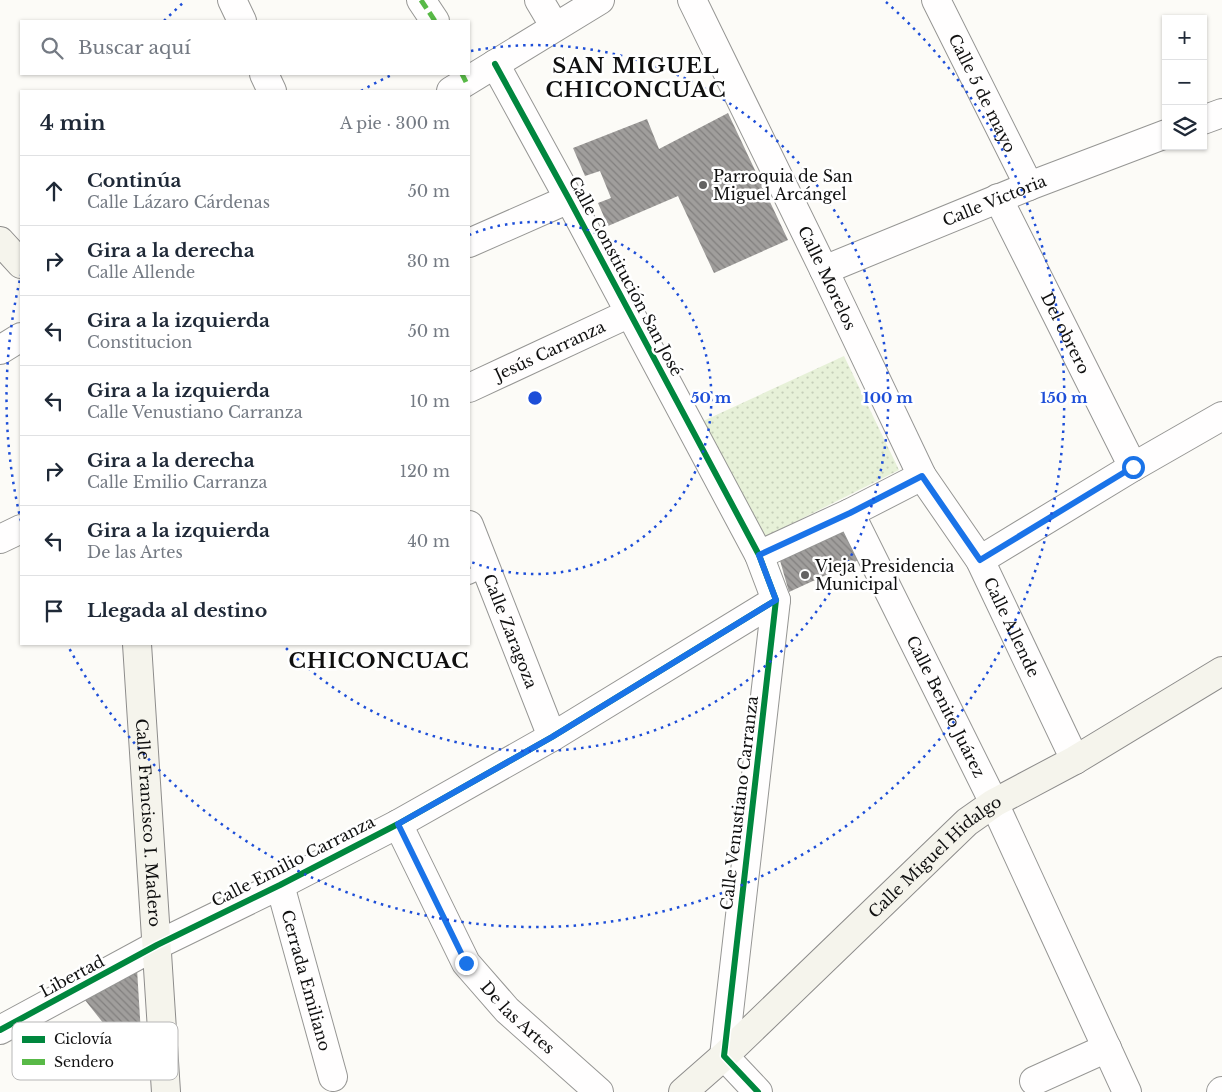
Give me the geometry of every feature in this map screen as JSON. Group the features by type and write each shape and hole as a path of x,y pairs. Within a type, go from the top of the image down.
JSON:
{"main road":[{"path":"0,241 20,263"},
{"name":"Calle Francisco I. Madero","path":"137,645 162,1022"},
{"name":"Calle Miguel Hidalgo","path":"684,1092 724,1056 967,822 994,803 1075,760 1222,671"}],"street":[{"path":"232,0 242,20"},
{"path":"421,0 434,20"},
{"path":"539,0 555,27"},
{"path":"460,82 495,64 600,0"},
{"name":"Calle Morelos","path":"692,0 922,476"},
{"name":"Calle 5 de mayo","path":"936,0 1029,186"},
{"name":"Calle Constitución San José","path":"495,64 759,555"},
{"path":"264,75 272,90"},
{"path":"1207,119 1222,113"},
{"name":"Calle Victoria","path":"824,270 998,198 1162,136"},
{"name":"Del obrero","path":"998,198 1133,467"},
{"path":"470,243 569,199"},
{"name":"Jesús Carranza","path":"470,388 630,313"},
{"path":"0,350 20,338"},
{"path":"980,560 1133,467 1222,416"},
{"path":"759,555 850,513 922,476"},
{"name":"Calle Allende","path":"922,476 980,560 1075,760"},
{"name":"Calle Benito Juárez","path":"850,513 994,803 1127,1092"},
{"path":"0,539 20,529"},
{"name":"Calle Zaragoza","path":"470,531 477,573 552,737"},
{"name":"Calle Venustiano Carranza","path":"724,1056 776,600 759,555"},
{"name":"Calle Emilio Carranza","path":"157,946 398,824 552,737 776,600"},
{"name":"De las Artes","path":"398,824 466,963 507,1010 599,1092"},
{"name":"Cerrada Emiliano","path":"280,885 333,1076"},
{"name":"Libertad","path":"15,1022 157,946"},
{"name":"Libertad","path":"0,1030 12,1024"},
{"path":"1034,1081 1107,1048"},
{"path":"724,1056 758,1092"}],"green space":[{"path":"844,356 899,470 763,538 701,422"}],"building":[{"name":"Parroquia de San Miguel Arcángel","path":"728,113 788,240 714,273 678,196 608,226 598,203 611,198 600,171 585,176 573,148 647,119 659,149"},
{"name":"Vieja Presidencia Municipal","path":"844,525 863,558 789,592 779,557"},
{"path":"137,969 140,1022 102,1022 81,995"}],"marked path":[{"path":"421,0 434,20"},
{"path":"462,75 466,82"}],"cycle path":[{"path":"495,64 759,555 776,600 724,1056 758,1092"},
{"path":"15,1022 157,945 280,885 398,824 552,737 776,600"},
{"path":"0,1030 12,1024"}],"place":[{"name":"Parroquia de San Miguel Arcángel","path":"703,185"},
{"name":"Vieja Presidencia Municipal","path":"805,575"}],"district":[{"name":"SAN MIGUEL CHICONCUAC","path":"636,78"},
{"name":"CHICONCUAC","path":"379,661"}],"route":[{"path":"466,963 398,824 552,737 776,600 759,555 850,513 922,476 980,560 1133,467"}]}
